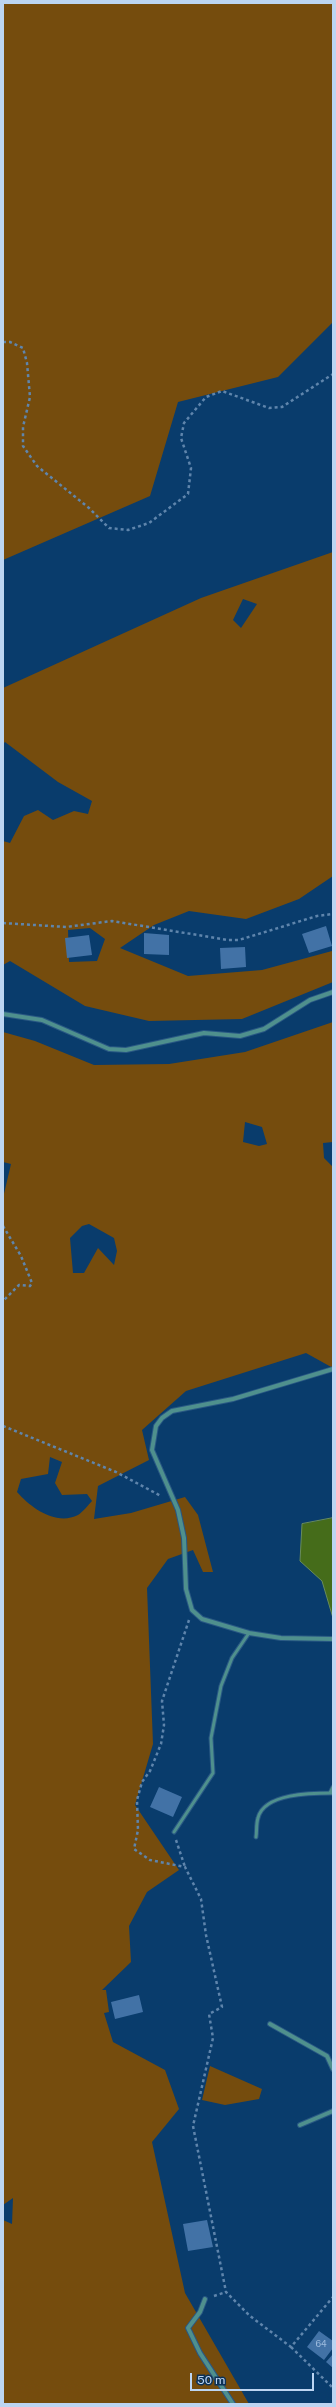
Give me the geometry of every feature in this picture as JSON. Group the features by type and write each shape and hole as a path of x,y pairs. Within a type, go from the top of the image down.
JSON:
{"street":[{"path":"3,1014 42,1020 110,1049 126,1050 204,1033 240,1036 264,1029 310,1000 333,992"},
{"path":"333,1369 233,1399 172,1411 162,1418 156,1426 152,1450 178,1510 184,1538 186,1589 192,1610 202,1619 249,1633 281,1638 333,1639"},
{"path":"270,2024 327,2056 333,2069"},
{"path":"300,2125 333,2111"},
{"path":"204,2299 200,2312 188,2328 200,2353 233,2404"}],"lane":[{"path":"174,1832 213,1773 211,1738 221,1686 232,1658 249,1633"},
{"path":"256,1837 258,1817 264,1808 275,1800 306,1794 332,1793 333,1787"}],"path":[{"path":"3,342 10,342 23,348 27,363 30,397 23,427 23,446 37,466 89,508 109,528 128,530 149,523 188,494 191,468 181,438 184,423 206,396 222,391 269,408 282,407 333,374"},
{"path":"3,923 66,927 112,921 228,940 239,940 317,916 333,914"},
{"path":"3,1226 21,1256 32,1283 30,1286 19,1285 3,1301"},
{"path":"3,1426 116,1472 146,1487 160,1497 170,1492"},
{"path":"185,1867 150,1860 134,1849 138,1830 137,1800 142,1782 150,1771 161,1744 164,1724 162,1701 192,1610"},
{"path":"174,1832 185,1867 201,1899 206,1935 222,2007 210,2014 213,2038 193,2126 226,2292 250,2316 291,2347 333,2388"},
{"path":"291,2347 333,2297"}],"shaded area":[{"path":"3,3 333,3 333,322 278,377 178,402 150,496 3,560"},
{"path":"333,552 333,876 299,899 246,919 189,911 154,925 120,948 188,976 262,970 332,951 333,982 242,1019 149,1021 85,1006 10,961 3,965 3,841 10,843 24,816 38,810 53,820 74,811 88,814 92,801 58,782 5,742 3,744 3,688 201,598","holes":["243,599 257,604 241,628 233,620","90,928 105,939 97,961 69,962 68,930"]},
{"path":"333,1022 333,1142 323,1143 324,1158 333,1167 333,1368 306,1353 186,1391 142,1430 149,1460 98,1486 94,1519 131,1513 185,1497 198,1515 213,1572 203,1572 193,1550 168,1559 147,1588 153,1744 135,1805 179,1870 147,1892 129,1926 131,1962 102,1990 106,1990 109,2012 104,2013 113,2042 165,2070 179,2109 152,2142 185,2293 249,2404 3,2404 3,2220 12,2224 13,2198 3,2205 3,1198 11,1164 3,1162 3,1032 35,1041 94,1065 169,1064 245,1052","holes":["245,1122 262,1127 267,1144 259,1146 243,1142","89,1224 114,1238 117,1251 114,1265 98,1248 84,1273 73,1273 70,1238 82,1226","50,1457 62,1462 55,1483 62,1495 87,1494 92,1501 80,1514 70,1518 53,1517 44,1514 29,1504 17,1492 21,1479 48,1474"]},
{"path":"333,1518 333,1618 322,1581 300,1561 302,1524"},
{"path":"210,2066 262,2089 259,2099 225,2105 202,2100"}],"building":[{"path":"326,926 332,946 309,953 302,934"},
{"path":"144,933 169,935 169,955 144,954"},
{"path":"89,935 92,955 67,958 65,938"},
{"path":"245,947 246,967 221,969 220,948"},
{"path":"159,1787 182,1797 173,1817 150,1807"},
{"path":"139,1995 143,2012 115,2019 111,2002"},
{"path":"207,2220 213,2247 188,2251 183,2224"},
{"path":"319,2331 333,2341 333,2348 324,2360 307,2347"},
{"path":"333,2354 333,2368 326,2362"}]}
